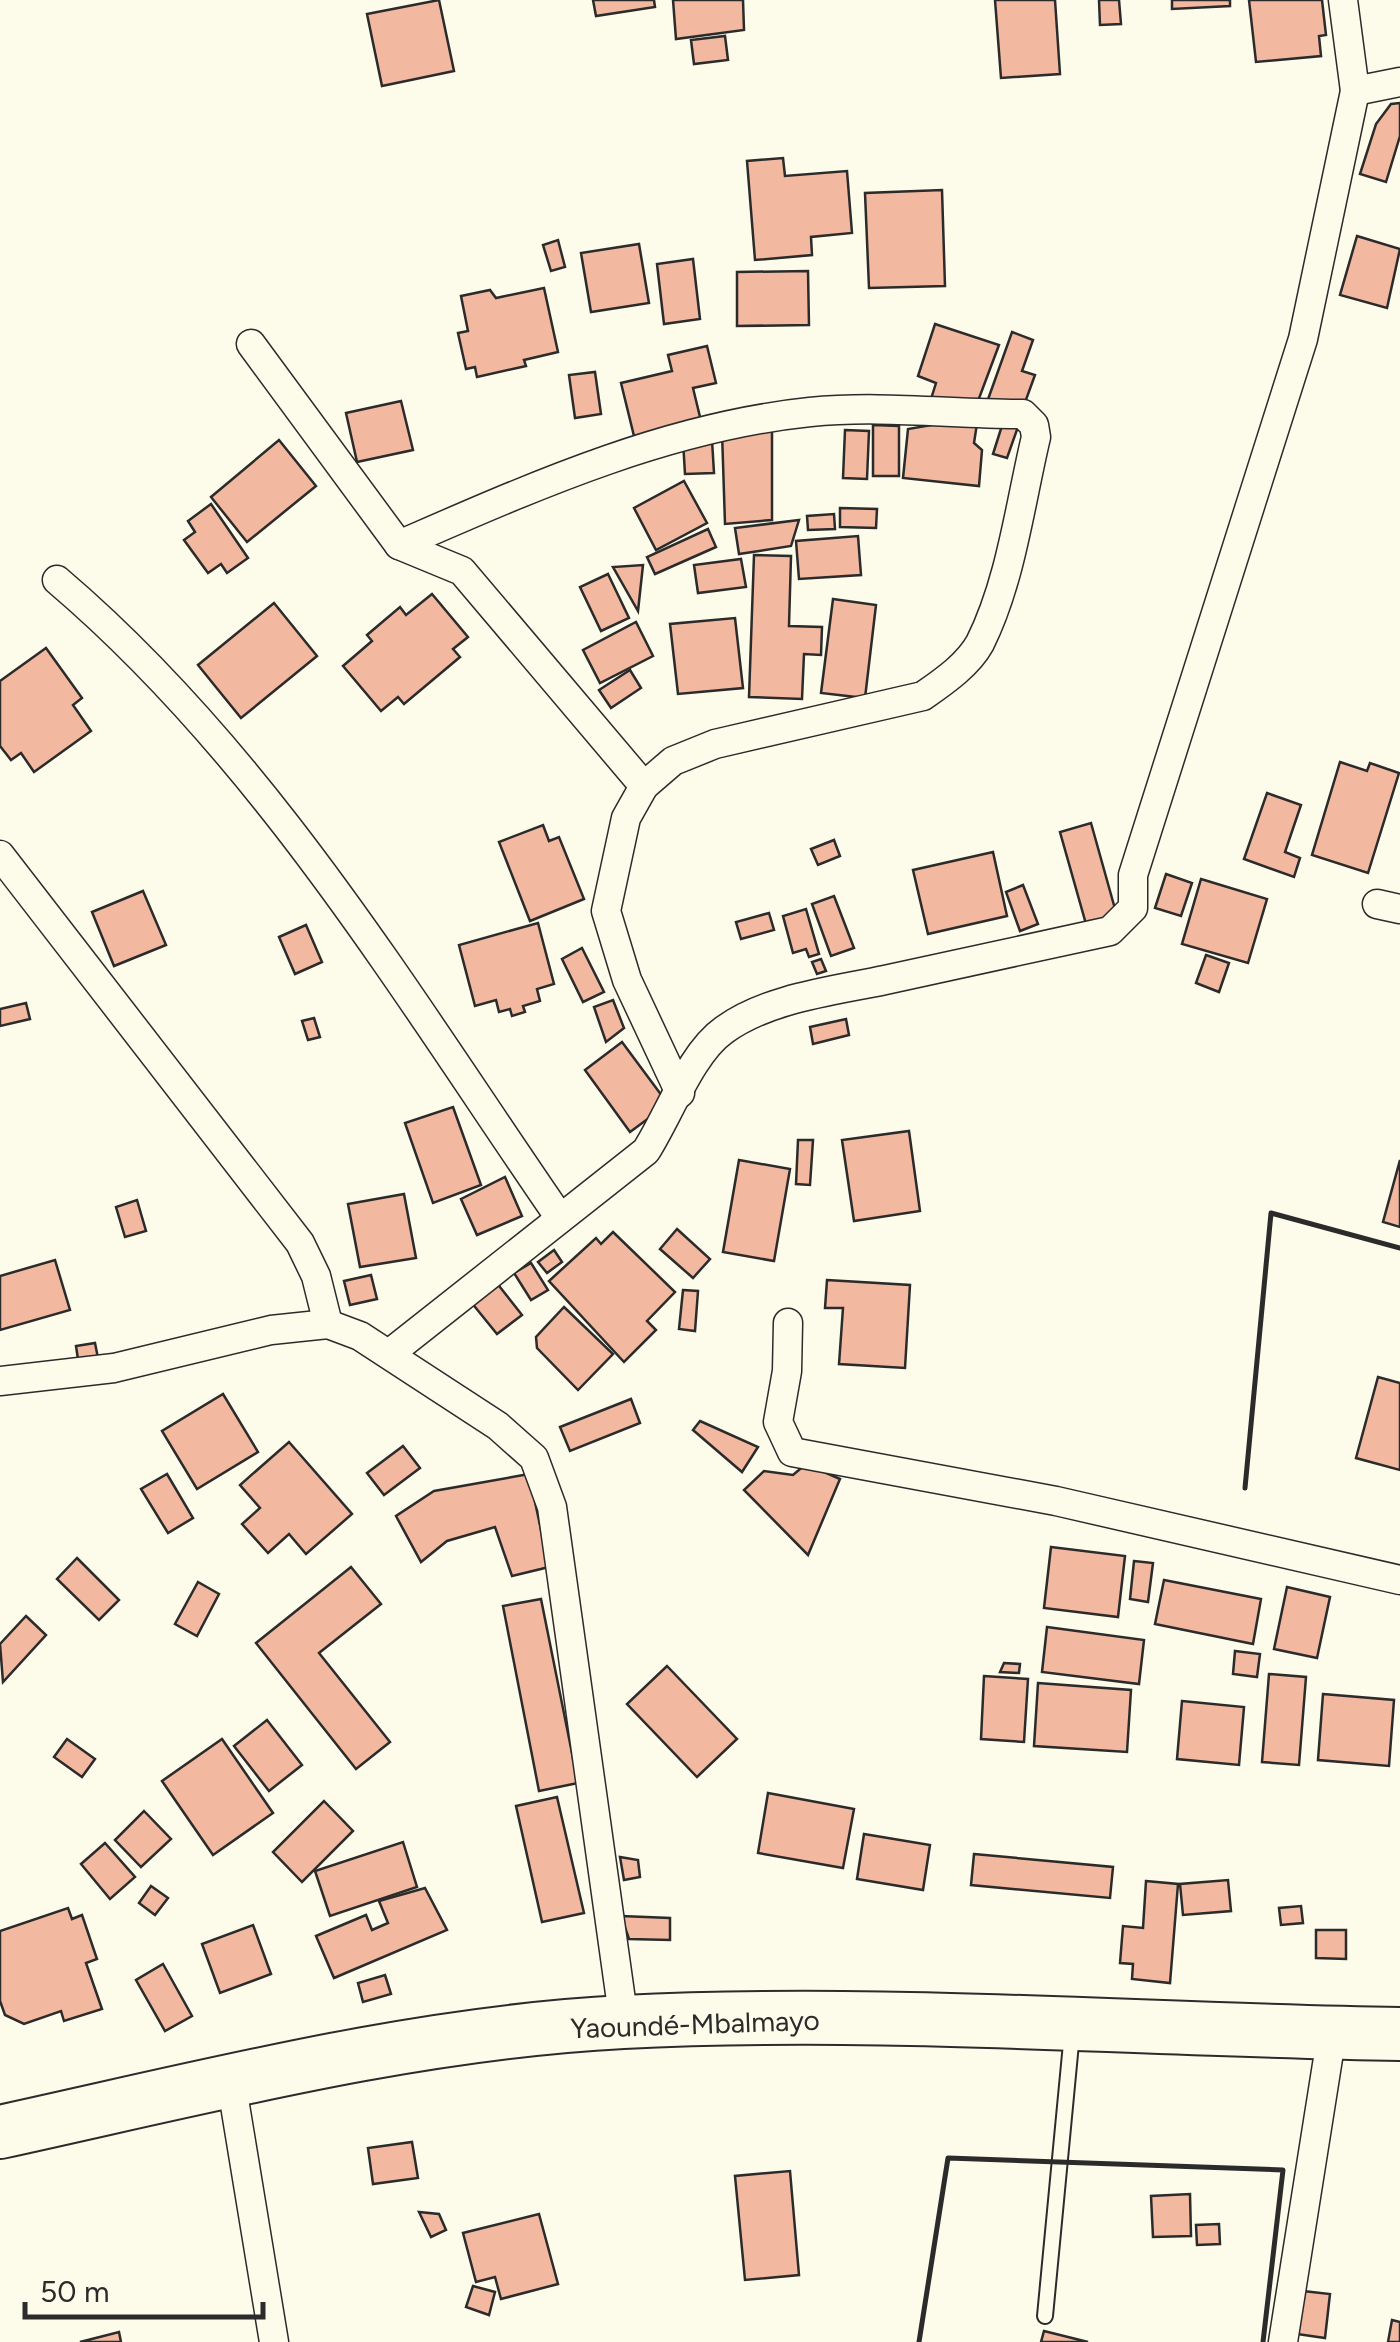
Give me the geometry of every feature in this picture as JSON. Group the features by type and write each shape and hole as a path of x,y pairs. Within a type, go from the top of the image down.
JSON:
{"highway":[{"name":"Yaoundé-Mbalmayo","path":"0,2132 394,2048 624,2022 846,2020 1400,2034"}],"street":[{"path":"389,1354 646,1151 700,1054 723,1030 756,1012 1110,932 1133,908 1133,875 1303,340 1355,91 1343,0"},
{"path":"1355,91 1400,82"},
{"path":"252,344 398,545 462,570 644,786"},
{"path":"398,545 577,467 719,430 810,412 1023,414 1034,425 1036,438 1002,579 979,645 951,676 923,696 715,744 673,761 644,786 626,818 606,911 627,980 680,1093"},
{"path":"57,580 129,642 204,722 333,888 560,1218"},
{"path":"0,855 300,1243 316,1276 328,1324"},
{"path":"788,1323 787,1371 778,1422 792,1452 1056,1502 1400,1580"},
{"path":"0,1381 114,1368 272,1330 328,1324 389,1354 498,1426 534,1458 552,1508 624,2022"},
{"path":"1282,2342 1332,2033"},
{"path":"231,2081 274,2342"}],"lane":[{"path":"1045,2316 1073,2026"}],"building":[{"path":"439,0 454,71 382,86 367,14"},
{"path":"593,0 654,0 655,7 596,16"},
{"path":"673,0 743,0 744,30 676,39"},
{"path":"995,0 1055,0 1060,74 1001,78"},
{"path":"1099,0 1119,0 1121,24 1100,25"},
{"path":"1172,0 1230,0 1230,6 1172,9"},
{"path":"1249,0 1322,0 1326,35 1319,36 1321,56 1256,62"},
{"path":"725,36 728,60 694,64 691,40"},
{"path":"1400,103 1400,136 1386,182 1360,174 1376,124 1391,104"},
{"path":"783,158 785,176 847,171 852,233 811,237 812,255 755,260 747,161"},
{"path":"942,190 945,286 869,288 865,193"},
{"path":"1357,236 1400,249 1387,308 1340,295"},
{"path":"558,240 565,267 551,271 543,245"},
{"path":"639,244 649,303 591,312 581,253"},
{"path":"693,259 700,319 664,324 657,264"},
{"path":"808,271 809,325 737,326 737,272"},
{"path":"544,288 558,352 524,360 526,366 477,377 475,367 466,369 458,333 468,331 461,296 490,290 496,298"},
{"path":"935,324 999,345 975,409 931,399 936,383 918,376"},
{"path":"1012,332 1033,340 1022,371 1035,375 1023,408 986,405"},
{"path":"707,346 716,383 693,388 701,421 634,436 621,383 672,371 668,355"},
{"path":"595,372 601,414 575,418 569,375"},
{"path":"401,401 413,450 357,462 346,413"},
{"path":"1005,416 1020,421 1007,458 993,454"},
{"path":"978,417 974,443 982,450 979,486 903,478 908,429"},
{"path":"873,425 899,426 899,476 873,476"},
{"path":"772,430 772,520 725,524 722,432"},
{"path":"845,430 869,431 867,479 843,478"},
{"path":"279,440 316,486 247,542 211,497"},
{"path":"712,440 714,473 685,474 683,441"},
{"path":"684,481 707,523 656,550 634,508"},
{"path":"211,504 248,558 227,573 221,564 208,573 184,540 195,532 188,521"},
{"path":"840,508 877,509 876,528 840,527"},
{"path":"834,514 835,529 808,530 807,516"},
{"path":"799,520 791,546 739,554 735,528"},
{"path":"708,529 716,547 655,574 647,557"},
{"path":"858,536 861,575 799,579 796,541"},
{"path":"754,555 791,556 789,626 822,627 821,655 804,654 802,699 749,697"},
{"path":"741,559 746,587 698,593 694,565"},
{"path":"643,565 638,611 613,567"},
{"path":"608,574 629,618 601,631 580,587"},
{"path":"432,594 468,637 453,649 460,657 404,704 398,697 381,711 343,666 372,641 367,635 400,607 406,615"},
{"path":"833,599 876,605 865,698 821,693"},
{"path":"274,603 317,656 241,718 198,665"},
{"path":"735,618 743,688 678,694 670,624"},
{"path":"636,622 653,656 600,683 583,650"},
{"path":"46,648 82,698 73,705 91,731 34,772 21,753 11,760 0,746 0,681"},
{"path":"630,670 641,688 611,708 599,690"},
{"path":"1340,762 1367,771 1370,763 1399,773 1368,873 1312,855"},
{"path":"1267,793 1301,805 1285,852 1300,858 1294,877 1244,859"},
{"path":"1091,823 1117,916 1086,924 1060,832"},
{"path":"543,825 549,841 559,837 584,899 530,921 499,842"},
{"path":"834,840 840,856 818,865 811,849"},
{"path":"993,852 1007,916 928,934 913,870"},
{"path":"1166,874 1192,883 1181,916 1155,908"},
{"path":"1201,879 1267,899 1248,963 1182,944"},
{"path":"1023,885 1038,924 1020,931 1006,892"},
{"path":"143,891 166,945 114,966 92,912"},
{"path":"834,896 854,948 831,956 812,904"},
{"path":"806,909 819,954 809,957 806,949 793,953 783,916"},
{"path":"769,913 774,930 741,939 736,922"},
{"path":"538,923 554,984 537,989 540,1001 523,1006 525,1012 512,1016 510,1009 499,1012 496,1000 475,1006 459,945"},
{"path":"306,925 322,962 295,974 279,937"},
{"path":"582,948 604,992 583,1002 562,959"},
{"path":"1206,955 1229,963 1219,992 1196,983"},
{"path":"821,959 826,971 817,974 812,962"},
{"path":"613,1000 624,1028 606,1042 594,1007"},
{"path":"26,1003 30,1019 0,1026 0,1009"},
{"path":"314,1018 320,1037 308,1040 302,1021"},
{"path":"846,1019 849,1035 813,1044 810,1027"},
{"path":"622,1042 668,1104 630,1132 585,1070"},
{"path":"453,1107 481,1185 433,1203 405,1123"},
{"path":"909,1131 920,1211 854,1221 842,1140"},
{"path":"798,1140 813,1140 810,1185 796,1184"},
{"path":"739,1160 790,1169 774,1261 723,1252"},
{"path":"1400,1160 1400,1227 1383,1222"},
{"path":"505,1177 522,1216 477,1235 461,1199"},
{"path":"404,1194 416,1258 360,1267 348,1204"},
{"path":"137,1200 146,1231 125,1237 116,1207"},
{"path":"677,1229 710,1259 693,1278 660,1249"},
{"path":"613,1232 675,1292 647,1321 656,1330 624,1362 549,1281 596,1238 601,1244"},
{"path":"554,1250 562,1262 547,1273 538,1262"},
{"path":"55,1260 70,1310 0,1330 0,1276"},
{"path":"531,1263 548,1290 531,1300 514,1273"},
{"path":"371,1275 377,1299 350,1305 344,1281"},
{"path":"827,1280 910,1285 905,1368 839,1364 843,1308 825,1308"},
{"path":"496,1282 522,1315 497,1334 471,1302"},
{"path":"683,1290 698,1291 695,1331 679,1329"},
{"path":"564,1307 613,1354 578,1390 537,1348 536,1337"},
{"path":"95,1343 99,1363 79,1366 76,1346"},
{"path":"1378,1377 1400,1383 1400,1470 1356,1458"},
{"path":"223,1394 258,1452 197,1489 162,1431"},
{"path":"631,1399 640,1423 570,1451 560,1427"},
{"path":"700,1421 758,1447 742,1472 693,1430"},
{"path":"289,1442 352,1514 306,1554 289,1534 268,1553 242,1524 260,1508 240,1485"},
{"path":"403,1446 420,1468 384,1495 367,1473"},
{"path":"806,1464 840,1479 808,1555 744,1490 764,1471 793,1475"},
{"path":"167,1474 193,1518 168,1533 141,1489"},
{"path":"529,1474 549,1567 512,1576 495,1527 447,1541 421,1562 396,1516 434,1491"},
{"path":"1051,1547 1125,1556 1118,1617 1044,1608"},
{"path":"77,1558 119,1600 99,1620 57,1579"},
{"path":"1134,1561 1153,1563 1148,1602 1130,1599"},
{"path":"351,1567 381,1604 319,1653 390,1742 356,1769 256,1643"},
{"path":"1164,1580 1261,1599 1253,1644 1155,1624"},
{"path":"198,1582 219,1594 197,1636 175,1624"},
{"path":"1287,1587 1330,1597 1317,1658 1274,1649"},
{"path":"541,1599 578,1783 539,1791 503,1606"},
{"path":"26,1616 46,1635 3,1682 0,1644"},
{"path":"1047,1627 1144,1640 1139,1684 1042,1672"},
{"path":"1235,1651 1260,1654 1257,1677 1233,1674"},
{"path":"1004,1663 1020,1664 1019,1673 1000,1672"},
{"path":"667,1666 737,1739 697,1777 627,1704"},
{"path":"1269,1674 1306,1677 1299,1765 1262,1762"},
{"path":"984,1676 1028,1679 1024,1742 981,1739"},
{"path":"1038,1683 1131,1690 1127,1752 1034,1746"},
{"path":"1323,1694 1394,1700 1389,1766 1318,1760"},
{"path":"1182,1701 1244,1707 1239,1765 1177,1759"},
{"path":"267,1720 302,1765 269,1791 234,1746"},
{"path":"67,1739 95,1759 82,1777 54,1757"},
{"path":"222,1739 273,1813 213,1855 162,1781"},
{"path":"768,1793 854,1809 843,1868 758,1853"},
{"path":"557,1797 584,1913 542,1922 516,1806"},
{"path":"324,1801 353,1831 302,1882 273,1852"},
{"path":"144,1811 171,1839 141,1867 115,1840"},
{"path":"864,1834 930,1845 923,1890 857,1879"},
{"path":"403,1842 417,1887 330,1916 315,1871"},
{"path":"105,1843 135,1877 110,1899 81,1864"},
{"path":"974,1854 1113,1867 1110,1898 971,1885"},
{"path":"620,1857 638,1860 640,1877 624,1880"},
{"path":"1228,1880 1231,1911 1183,1915 1180,1884"},
{"path":"1146,1881 1178,1884 1170,1983 1132,1979 1133,1964 1120,1963 1123,1926 1143,1928"},
{"path":"151,1886 168,1898 155,1915 139,1903"},
{"path":"425,1888 447,1930 334,1978 316,1936 366,1915 372,1930 388,1923 379,1901"},
{"path":"1301,1906 1303,1923 1281,1925 1279,1908"},
{"path":"68,1908 72,1919 82,1915 97,1959 86,1963 102,2009 64,2021 61,2011 24,2024 5,2015 0,2001 0,1931"},
{"path":"621,1916 670,1918 670,1940 629,1939"},
{"path":"253,1925 271,1974 220,1993 202,1944"},
{"path":"1316,1930 1346,1930 1346,1959 1316,1958"},
{"path":"163,1964 192,2016 165,2031 136,1980"},
{"path":"385,1975 391,1994 363,2002 358,1983"},
{"path":"412,2142 418,2178 373,2184 368,2148"},
{"path":"790,2171 799,2275 745,2280 735,2176"},
{"path":"1190,2194 1191,2236 1153,2237 1151,2196"},
{"path":"419,2212 439,2214 446,2230 431,2237"},
{"path":"539,2214 558,2284 501,2299 495,2277 476,2282 463,2233"},
{"path":"1219,2224 1220,2244 1197,2245 1196,2225"},
{"path":"473,2286 495,2292 489,2315 466,2307"},
{"path":"1303,2291 1330,2294 1325,2338 1297,2334"},
{"path":"1392,2320 1400,2322 1400,2342 1388,2342"},
{"path":"1044,2331 1088,2342 1041,2342"},
{"path":"119,2332 121,2342 80,2342"}],"wall":[{"path":"1245,1488 1271,1213 1400,1248"},
{"path":"919,2342 948,2158 1283,2170 1263,2342"}]}
